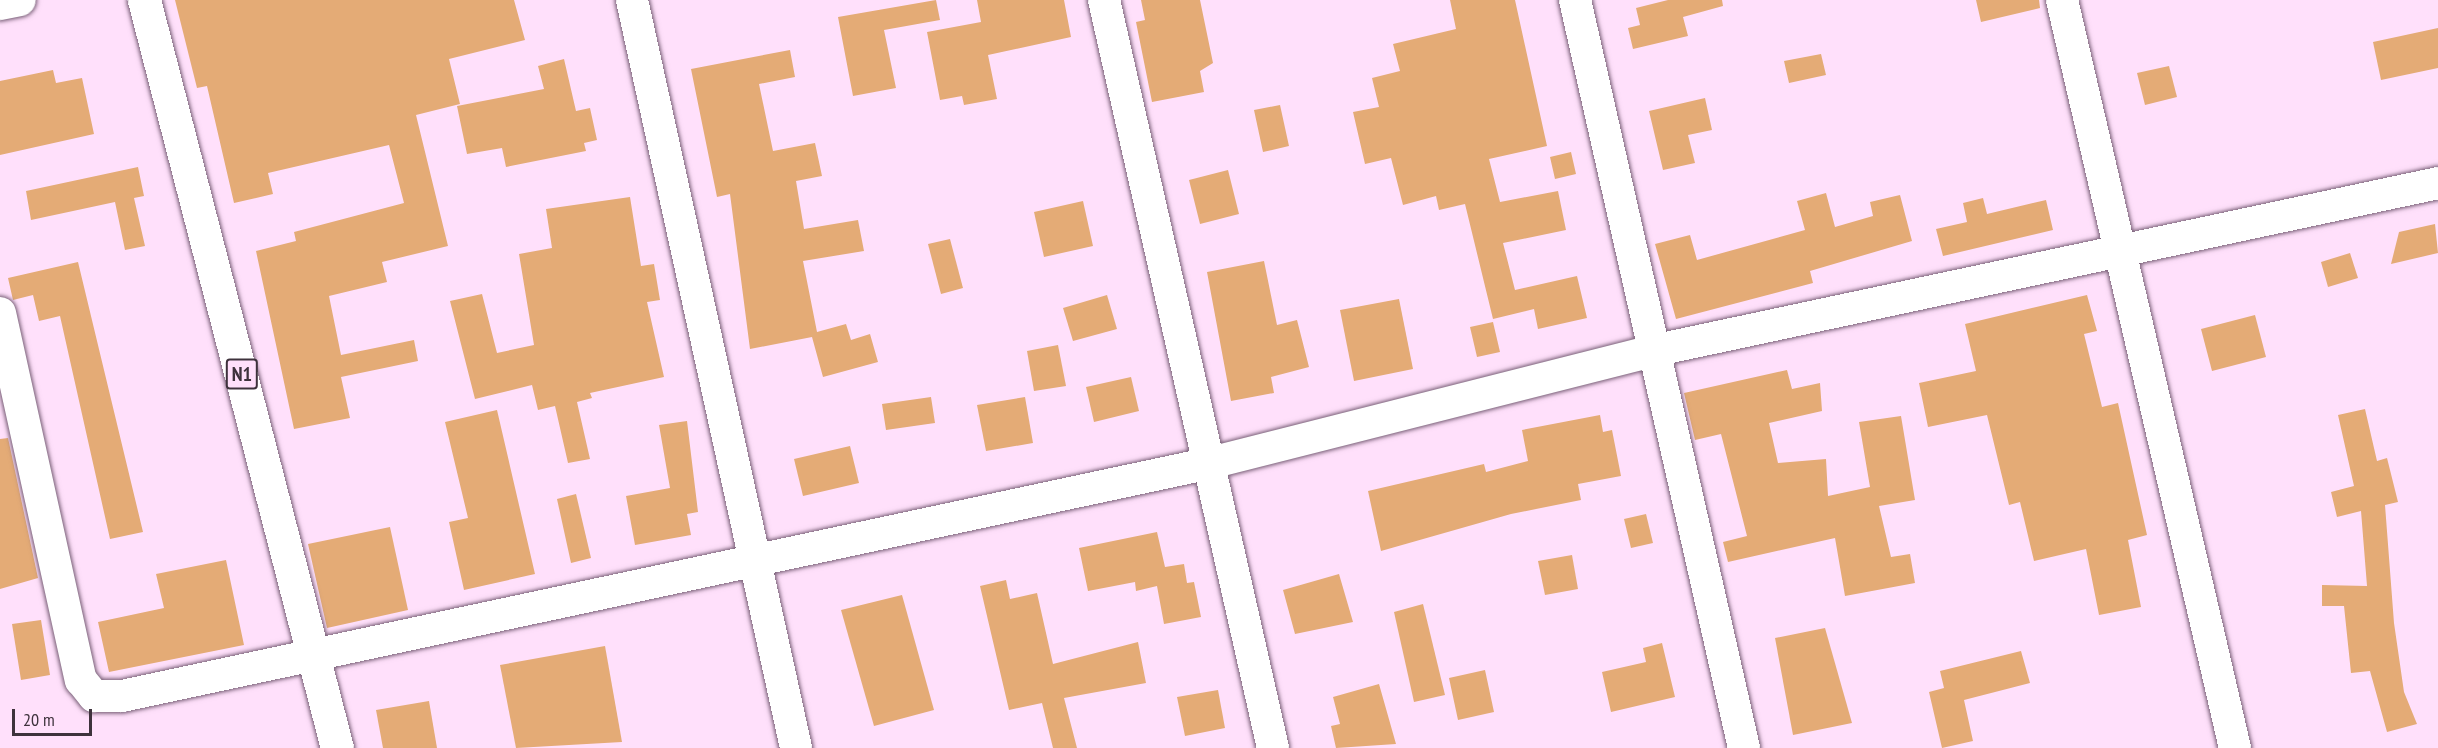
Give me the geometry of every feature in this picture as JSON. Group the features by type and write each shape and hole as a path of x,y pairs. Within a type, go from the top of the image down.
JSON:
{"highway":[{"name":"N1","path":"144,0 316,656 337,748"}],"street":[{"path":"0,4 20,0"},
{"path":"632,0 796,748"},
{"path":"1104,0 1206,464 1273,748"},
{"path":"1575,0 1652,351 1744,748"},
{"path":"2062,0 2117,253 2235,748"},
{"path":"0,313 81,680 94,696 122,696 316,656 753,559 1206,464 1652,351 2438,183"}],"building":[{"path":"175,0 514,0 525,40 449,59 460,104 416,115 448,246 382,262 387,282 329,296 341,355 414,340 418,361 341,377 350,418 294,429 256,251 296,241 294,232 404,203 389,145 268,173 273,194 234,203 207,86 197,88"},
{"path":"936,0 940,20 884,30 896,88 853,96 838,17"},
{"path":"977,0 1064,0 1071,37 988,55 997,99 964,105 962,96 940,100 927,32 981,22"},
{"path":"1141,0 1200,0 1213,63 1200,71 1204,92 1152,102 1136,22 1145,20"},
{"path":"1450,0 1515,0 1547,146 1489,159 1500,202 1558,191 1566,230 1503,243 1515,290 1577,276 1587,318 1538,329 1534,309 1493,319 1465,204 1439,210 1436,196 1403,205 1391,158 1365,164 1353,112 1379,107 1372,78 1400,71 1393,44 1456,29"},
{"path":"1668,0 1722,0 1723,6 1683,17 1688,36 1633,49 1628,28 1640,25 1636,8"},
{"path":"1976,0 2039,0 2040,8 1981,22"},
{"path":"2438,28 2438,68 2381,80 2373,42"},
{"path":"790,50 795,77 759,84 773,151 815,143 822,176 796,181 804,229 858,220 864,251 803,261 817,332 846,324 851,340 870,334 878,362 823,377 812,337 750,349 730,194 717,197 691,69"},
{"path":"1821,54 1826,75 1789,83 1784,61"},
{"path":"564,59 576,111 590,108 597,140 584,143 586,151 506,167 502,148 467,154 457,106 544,89 538,66"},
{"path":"2169,66 2177,97 2145,105 2137,73"},
{"path":"53,70 56,83 82,78 94,134 0,155 0,81"},
{"path":"1705,98 1712,130 1688,135 1695,163 1663,170 1649,111"},
{"path":"1280,105 1289,146 1263,152 1254,110"},
{"path":"1571,152 1576,174 1555,179 1550,157"},
{"path":"138,167 144,196 134,198 145,246 125,250 115,202 31,220 26,191"},
{"path":"1228,170 1239,214 1200,224 1189,180"},
{"path":"1826,193 1835,227 1873,216 1870,202 1900,195 1912,241 1810,271 1813,283 1676,319 1655,244 1690,235 1697,260 1805,230 1797,201"},
{"path":"630,197 641,266 654,264 660,300 647,302 664,377 590,393 592,398 577,402 590,459 568,463 555,406 538,410 532,385 475,399 450,301 482,294 497,353 534,345 519,254 552,248 546,209"},
{"path":"1983,198 1987,214 2046,200 2053,230 1943,256 1936,229 1967,222 1963,203"},
{"path":"1083,201 1093,246 1044,257 1034,212"},
{"path":"2435,224 2438,253 2391,264 2399,232"},
{"path":"950,239 963,288 941,294 928,244"},
{"path":"2350,253 2358,278 2328,287 2321,262"},
{"path":"1264,261 1277,325 1297,320 1309,367 1271,377 1274,393 1231,401 1207,272"},
{"path":"78,262 143,532 110,539 60,316 39,321 33,295 13,300 8,278"},
{"path":"1107,295 1117,329 1073,341 1063,308"},
{"path":"2087,295 2097,331 2084,334 2102,407 2118,403 2147,535 2128,540 2141,607 2099,615 2086,549 2034,561 2020,502 2009,505 1987,415 1928,427 1919,383 1976,371 1965,324"},
{"path":"1399,299 1413,369 1354,381 1340,310"},
{"path":"2255,315 2266,357 2212,371 2201,329"},
{"path":"1493,322 1500,352 1477,357 1470,327"},
{"path":"1058,345 1066,386 1034,391 1027,351"},
{"path":"1787,370 1792,389 1820,383 1822,411 1769,423 1778,463 1826,459 1828,496 1870,487 1859,422 1901,416 1915,500 1879,506 1891,557 1910,554 1915,583 1845,596 1835,538 1728,562 1723,542 1747,536 1721,434 1695,440 1684,393"},
{"path":"1131,377 1139,411 1094,422 1086,387"},
{"path":"931,397 935,423 886,430 882,404"},
{"path":"1025,397 1033,443 986,451 977,405"},
{"path":"2365,409 2377,461 2387,458 2398,502 2385,505 2394,623 2404,692 2417,724 2387,732 2370,671 2351,673 2344,606 2322,606 2322,585 2367,586 2361,511 2337,517 2331,492 2354,486 2338,415"},
{"path":"497,410 535,574 464,590 449,522 468,518 445,422"},
{"path":"1600,415 1603,432 1612,430 1621,476 1578,484 1581,500 1511,514 1381,551 1368,491 1484,464 1486,472 1528,461 1522,430"},
{"path":"687,421 698,512 687,514 691,535 635,545 626,496 670,488 659,425"},
{"path":"8,438 38,578 0,589 0,439"},
{"path":"850,446 859,483 803,496 794,459"},
{"path":"576,494 591,558 571,563 557,499"},
{"path":"1646,514 1653,543 1631,548 1624,519"},
{"path":"390,527 408,610 327,628 308,544"},
{"path":"1157,532 1165,567 1184,564 1187,583 1194,582 1201,617 1164,624 1157,586 1136,591 1135,582 1088,591 1079,548"},
{"path":"1572,555 1578,589 1545,595 1538,561"},
{"path":"226,560 244,645 109,672 98,622 164,608 156,574"},
{"path":"1339,574 1353,622 1295,634 1283,590"},
{"path":"1006,580 1010,599 1037,593 1053,664 1138,642 1146,683 1064,698 1077,748 1053,748 1042,703 1009,710 980,586"},
{"path":"902,595 934,710 874,726 841,610"},
{"path":"1423,604 1445,695 1414,702 1394,612"},
{"path":"41,620 50,675 21,680 12,624"},
{"path":"1825,628 1852,723 1793,735 1775,638"},
{"path":"1662,643 1675,697 1611,712 1602,672 1646,662 1643,648"},
{"path":"605,646 622,742 516,748 500,665"},
{"path":"2021,651 2030,683 1964,700 1973,741 1942,748 1929,692 1944,688 1940,671"},
{"path":"1485,670 1494,712 1458,720 1449,678"},
{"path":"1379,684 1396,744 1336,748 1331,726 1340,724 1333,697"},
{"path":"1218,690 1225,728 1185,736 1177,697"},
{"path":"429,701 437,748 383,748 376,710"}]}
